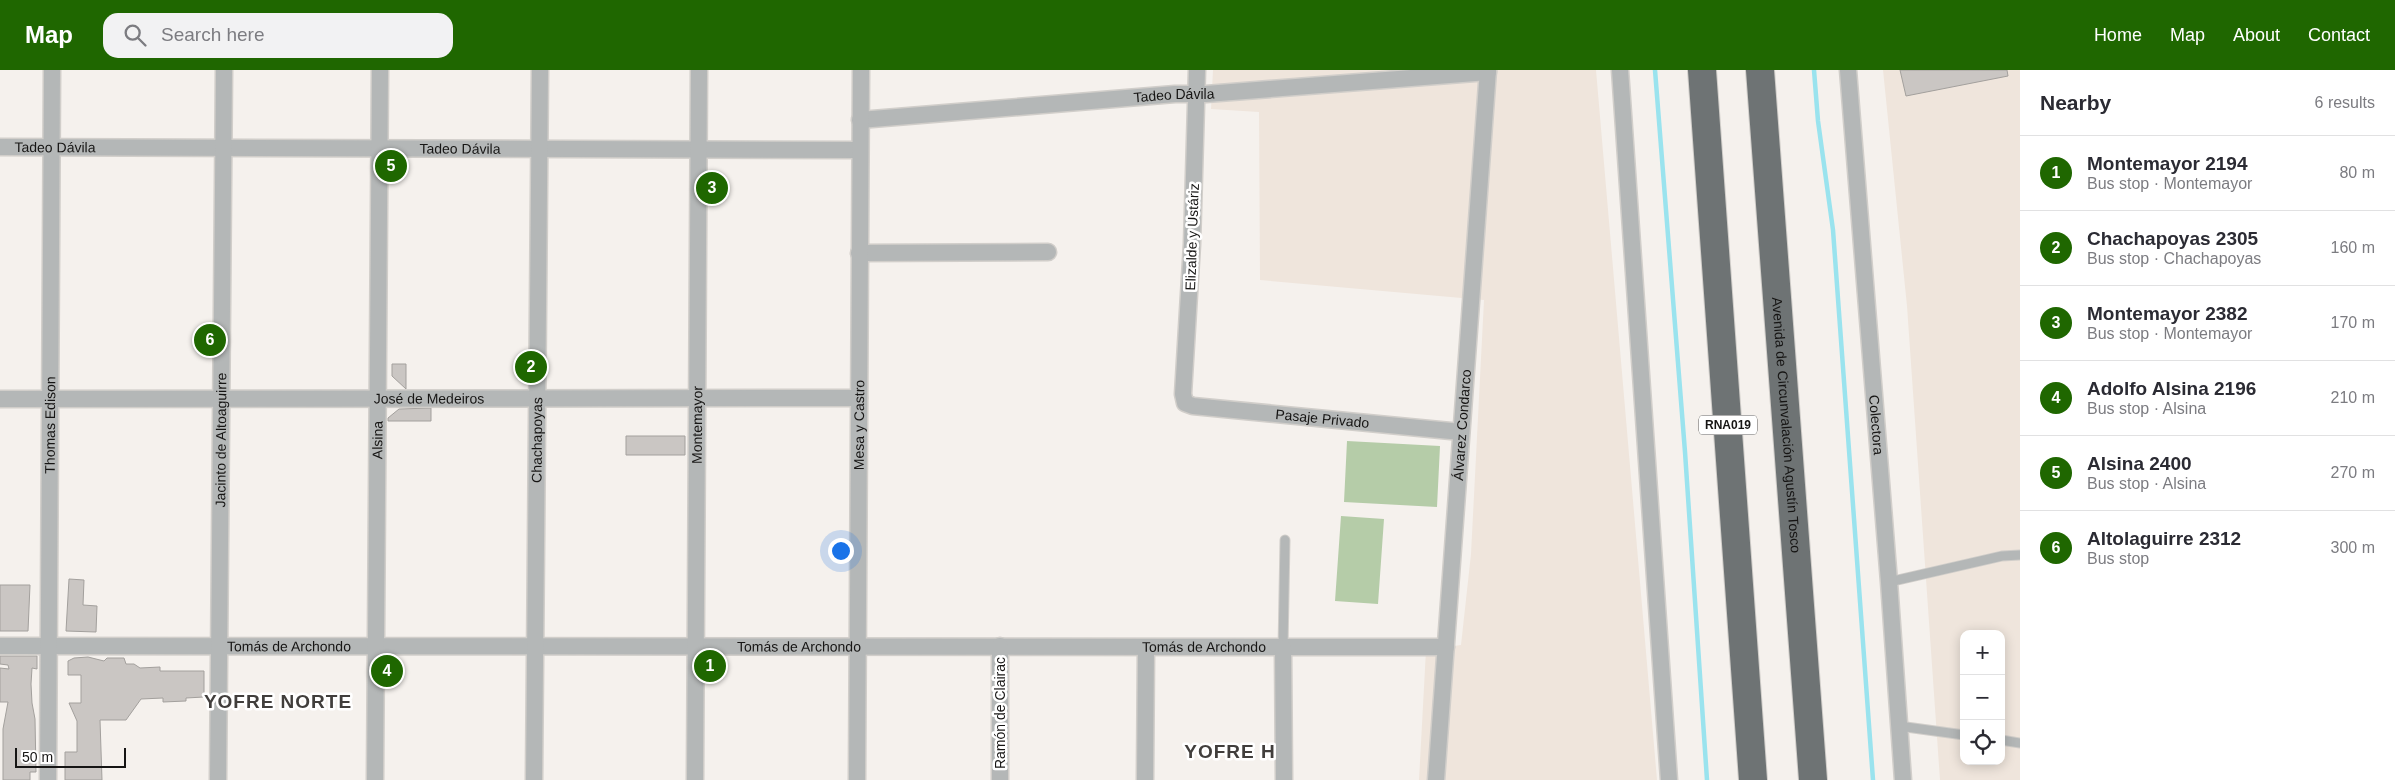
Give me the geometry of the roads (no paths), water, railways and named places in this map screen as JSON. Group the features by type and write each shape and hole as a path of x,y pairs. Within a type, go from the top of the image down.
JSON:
{"highway":[{"name":"RNA019","path":"1702,70 1754,780"},
{"name":"Avenida de Circunvalación Agustín Tosco","path":"1760,70 1813,780"},
{"path":"1789,449 1811,547 1830,780"},
{"path":"1742,780 1749,722"}],"street":[{"name":"Thomas Edison","path":"48,780 52,70"},
{"name":"Jacinto de Altoaguirre","path":"218,780 224,70"},
{"name":"Alsina","path":"375,780 380,70"},
{"name":"Chachapoyas","path":"534,780 540,70"},
{"name":"Montemayor","path":"695,780 699,70"},
{"name":"Mesa y Castro","path":"856,780 861,70"},
{"name":"Elizalde y Ustáriz","path":"1185,403 1183,394 1192,244 1197,70"},
{"path":"1620,70 1669,780"},
{"name":"Colectora","path":"1848,70 1889,582 1902,780"},
{"name":"Tadeo Dávila","path":"860,120 1488,71"},
{"name":"Álvarez Condarco","path":"1436,780 1488,71"},
{"name":"Tadeo Dávila","path":"0,147 860,150"},
{"path":"859,253 1048,252"},
{"name":"José de Medeiros","path":"0,399 858,398"},
{"name":"Pasaje Privado","path":"1185,403 1192,406 1462,432"},
{"name":"Tomás de Archondo","path":"0,646 857,645 1146,648 1446,647"},
{"name":"Ramón de Clairac","path":"1000,646 1000,780"},
{"path":"1145,780 1146,648"},
{"path":"1284,648 1284,780"}],"lane":[{"path":"1284,648 1285,540"},
{"path":"1889,582 2002,556 2020,555"},
{"path":"1899,726 1960,734"},
{"path":"2005,741 2020,743"}],"waterway":[{"path":"1655,70 1685,452 1707,780"},
{"path":"1814,70 1818,121 1833,230 1873,780"}],"place":[{"name":"Alsina 2400","path":"391,166"},
{"name":"Montemayor 2382","path":"712,188"},
{"name":"Altolaguirre 2312","path":"210,340"},
{"name":"Chachapoyas 2305","path":"531,367"},
{"name":"Montemayor 2194","path":"710,666"},
{"name":"Adolfo Alsina 2196","path":"387,671"}],"district":[{"name":"YOFRE NORTE","path":"278,701"},
{"name":"YOFRE H","path":"1230,751"}]}
